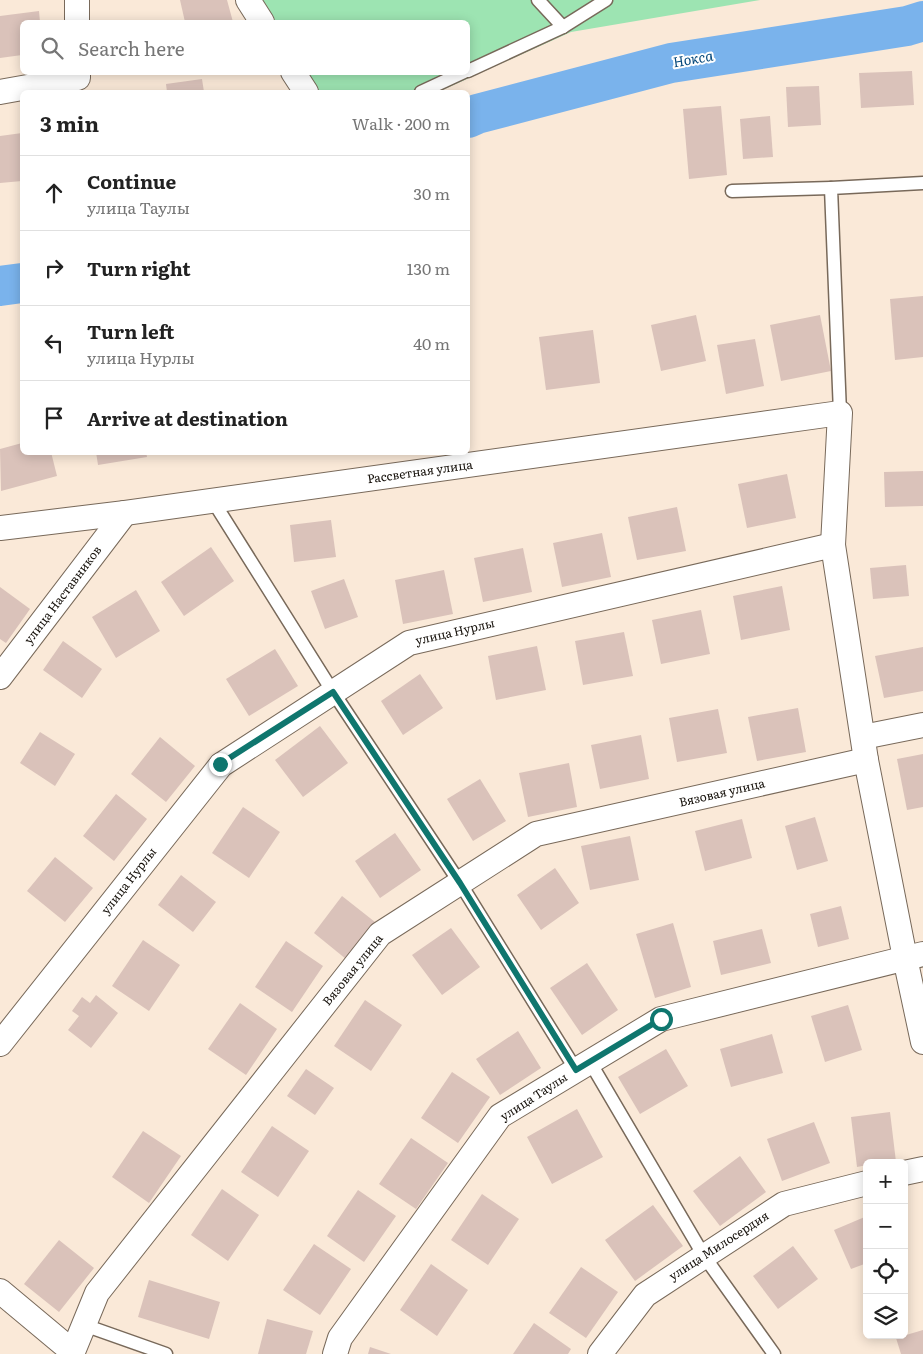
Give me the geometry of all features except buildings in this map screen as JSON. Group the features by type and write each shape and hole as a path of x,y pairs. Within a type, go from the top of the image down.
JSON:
{"street":[{"path":"76,0 77,20"},
{"path":"248,0 261,20"},
{"path":"0,92 78,75"},
{"path":"296,75 305,90"},
{"path":"840,413 833,545 866,760 914,956 923,1042"},
{"name":"Рассветная улица","path":"0,528 213,501 840,413"},
{"name":"улица Наставников","path":"0,677 125,513"},
{"name":"улица Нурлы","path":"0,1044 220,764 409,643 833,545"},
{"path":"863,737 923,725"},
{"name":"Вязовая улица","path":"73,1353 97,1293 380,934 536,834 866,760"},
{"name":"улица Таулы","path":"335,1354 340,1338 500,1116 661,1019 914,956"},
{"path":"908,1172 923,1169"},
{"name":"улица Милосердия","path":"600,1354 645,1295 784,1204 863,1184"},
{"path":"0,1291 73,1353"}],"lane":[{"path":"538,0 563,27"},
{"path":"470,70 563,27 606,0"},
{"path":"425,90 458,75"},
{"path":"732,190 830,188 923,183"},
{"path":"830,188 840,413"},
{"path":"213,501 333,692 583,1066 704,1256 774,1354"},
{"path":"84,1325 166,1354"}],"green space":[{"path":"242,0 760,0 571,32 442,90 298,90 288,75 470,75 470,20 255,20"}],"waterway":[{"name":"Нокса","path":"470,117 671,63 907,26 923,21"},
{"name":"Нокса","path":"0,286 20,283"}],"route":[{"path":"220,764 333,692 460,883 576,1070 661,1019"}]}
